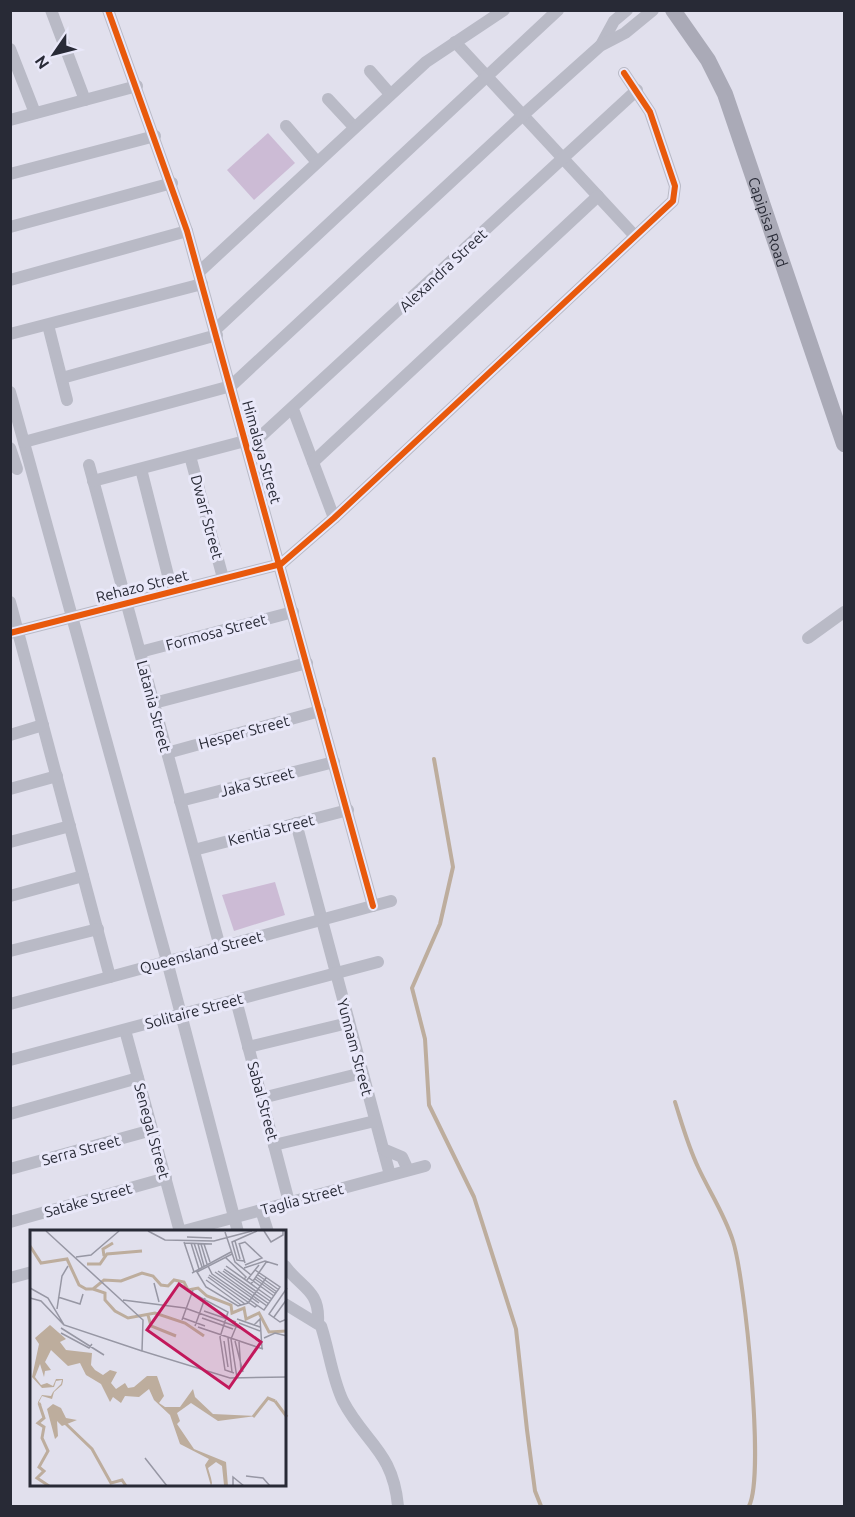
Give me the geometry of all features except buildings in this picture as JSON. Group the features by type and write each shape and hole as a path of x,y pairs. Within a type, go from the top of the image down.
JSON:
{"main road":[{"name":"Capipisa Road","path":"673,10 708,60 725,94 844,444"}],"street":[{"path":"51,10 85,100"},
{"name":"Himalaya Street","path":"108,10 188,231 373,906"},
{"path":"10,334 48,325 201,278 317,162 426,62 504,10"},
{"path":"62,378 216,333 558,10"},
{"path":"600,46 614,21 627,10"},
{"path":"24,442 231,387 600,46 625,33 653,10"},
{"path":"455,42 634,235"},
{"path":"10,49 13,64 35,113"},
{"path":"370,71 390,94"},
{"path":"280,564 334,518 634,235 673,201 675,186 650,112 624,73"},
{"path":"10,120 137,86"},
{"name":"Alexandra Street","path":"93,481 190,456 246,445 293,409 637,90"},
{"path":"328,99 354,127"},
{"path":"286,126 317,162"},
{"path":"10,174 155,136"},
{"path":"10,227 172,183"},
{"path":"313,462 598,196"},
{"path":"10,280 188,231"},
{"path":"48,325 68,399"},
{"path":"10,392 14,420 24,442 168,961 237,1230"},
{"path":"293,409 334,518"},
{"path":"10,448 14,470 30,465"},
{"name":"Dwarf Street","path":"190,456 223,578"},
{"name":"Latania Street","path":"88,465 220,947"},
{"path":"141,469 172,591"},
{"name":"Rehazo Street","path":"14,632 280,564"},
{"path":"10,602 14,632 43,725 110,977"},
{"name":"Formosa Street","path":"140,652 293,612"},
{"path":"808,638 844,612"},
{"path":"154,703 306,663"},
{"name":"Hesper Street","path":"167,753 320,711"},
{"path":"10,735 43,725"},
{"name":"Jaka Street","path":"180,801 334,762"},
{"path":"10,789 57,776"},
{"name":"Kentia Street","path":"194,850 348,810"},
{"name":"Yunnam Street","path":"296,823 320,920 390,1175"},
{"path":"10,842 70,826"},
{"path":"10,896 83,876"},
{"name":"Queensland Street","path":"10,1004 391,901"},
{"path":"10,951 98,929"},
{"name":"Solitaire Street","path":"10,1060 378,962"},
{"name":"Sabal Street","path":"236,1000 290,1202"},
{"path":"248,1047 348,1023"},
{"name":"Senegal Street","path":"124,1030 179,1230"},
{"path":"262,1098 362,1073"},
{"path":"10,1114 138,1078"},
{"path":"274,1145 375,1121"},
{"name":"Serra Street","path":"10,1169 152,1130"},
{"path":"383,1149 402,1157 408,1170"},
{"name":"Taglia Street","path":"187,1230 424,1166"},
{"name":"Satake Street","path":"10,1222 165,1178"},
{"path":"261,1210 267,1230"},
{"path":"286,1267 313,1293 318,1310 318,1322 343,1400 385,1458 393,1479 398,1506"},
{"path":"10,1278 30,1273"},
{"path":"286,1305 318,1322"}],"shaded area":[{"path":"268,133 295,163 254,200 227,170"},
{"path":"275,882 285,915 234,931 222,895"}],"waterway":[{"path":"434,759 453,867 440,924 412,988 425,1039 429,1105 474,1197 516,1329 535,1491 541,1506"},
{"path":"675,1102 694,1159 730,1231 738,1262 748,1333 754,1419 755,1457 749,1506"}],"cycle path":[{"path":"108,10 187,231 373,906"},
{"path":"10,633 281,564 334,518 673,201 675,186 650,112 624,73"}]}
